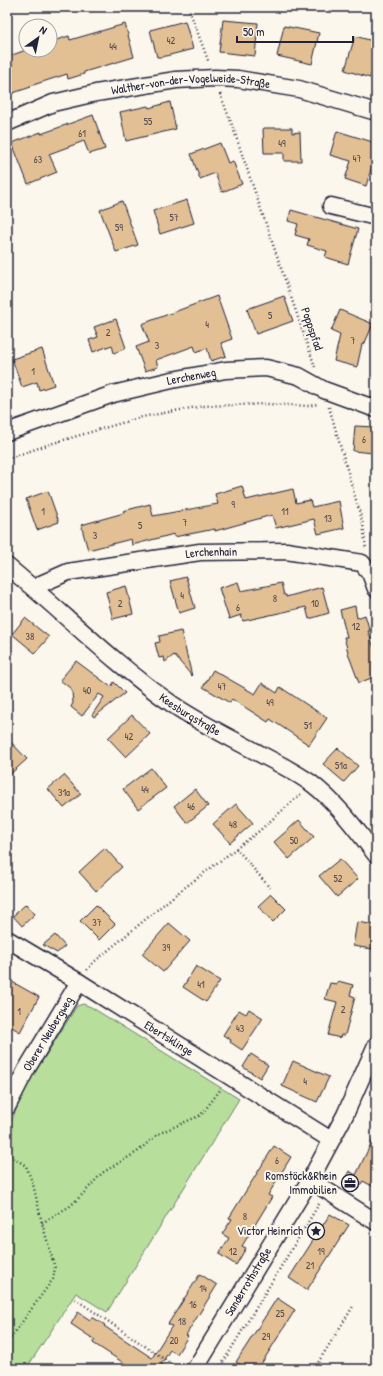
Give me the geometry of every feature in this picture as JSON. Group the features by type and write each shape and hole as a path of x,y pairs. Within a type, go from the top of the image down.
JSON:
{"street":[{"name":"Walther-von-der-Vogelweide-Straße","path":"7,123 53,103 96,92 176,80 215,78 238,79 298,89 376,112"},
{"path":"331,206 376,217"},
{"name":"Lerchenweg","path":"7,432 113,394 172,380 226,370 266,368 299,376 325,396 376,409"},
{"name":"Lerchenhain","path":"36,590 43,583 68,572 200,552 286,551 362,563 370,572"},
{"name":"Keesburgstraße","path":"7,566 85,633 171,703 199,722 286,768 311,784 334,804 376,854"},
{"path":"370,572 376,589"},
{"name":"Ebertsklinge","path":"7,938 331,1140"},
{"name":"Oberer Neubergweg","path":"7,1107 26,1070 79,982"},
{"name":"Sanderrothstraße","path":"195,1369 310,1180 345,1115 376,1045"},
{"path":"310,1180 376,1222"}],"path":[{"path":"188,7 215,78"},
{"name":"Poppspfad","path":"220,95 231,122 325,396 362,524 370,572"},
{"path":"7,459 50,444 142,417 202,406 267,404 310,406 325,396"},
{"path":"79,982 94,962 175,895 298,798 311,784"},
{"path":"236,848 270,888"},
{"path":"42,1223 70,1206 102,1173 137,1152 158,1134 201,1116 230,1077"},
{"path":"7,1153 26,1166 33,1184 55,1268 53,1279 7,1343"},
{"path":"219,1369 327,1191"},
{"path":"75,1299 179,1369"},
{"path":"314,1369 354,1305"}],"green space":[{"path":"83,1004 91,1007 239,1099 107,1312 76,1293 26,1369 7,1369 7,1131 32,1077 77,1006"}],"building":[{"path":"223,20 258,23 255,56 219,52"},
{"path":"185,21 193,49 157,57 150,30"},
{"path":"125,24 134,57 84,72 84,74 68,79 67,74 7,95 7,57 18,53 18,58 58,58 58,39 69,36 70,40"},
{"path":"284,26 319,33 312,64 277,56"},
{"path":"355,36 376,42 376,58 370,78 345,70"},
{"path":"170,102 176,129 126,141 120,112 148,106 149,108"},
{"path":"93,115 105,149 89,154 84,141 49,154 57,172 28,184 12,143"},
{"path":"263,128 292,128 292,133 300,132 301,161 284,161 284,153 264,153"},
{"path":"337,131 376,143 376,152 366,186 345,179 351,161 330,155"},
{"path":"220,143 228,163 233,161 242,184 222,192 215,173 200,179 191,154"},
{"path":"187,200 194,223 160,234 153,211"},
{"path":"122,201 138,245 116,252 100,210"},
{"path":"291,210 358,229 348,264 325,257 327,251 307,245 309,239 295,235 298,224 288,221"},
{"path":"217,296 232,339 221,343 226,356 211,361 207,348 196,352 194,346 156,360 158,367 145,371 136,347 149,342 142,324"},
{"path":"284,296 293,321 256,334 247,309"},
{"path":"340,310 373,324 364,345 362,344 357,367 334,361 340,335 331,331"},
{"path":"116,319 126,348 114,353 112,345 93,352 89,340 98,337 94,327"},
{"path":"42,349 54,385 39,390 37,382 22,387 12,359"},
{"path":"355,426 374,427 373,453 353,451"},
{"path":"242,486 246,500 293,489 296,503 310,500 312,507 339,501 344,528 318,534 314,519 276,528 272,515 215,531 215,529 174,537 174,534 132,545 131,539 88,550 81,525 150,504 153,516 218,504 215,494"},
{"path":"48,491 59,522 37,530 26,499"},
{"path":"186,577 195,608 179,613 170,581"},
{"path":"238,582 241,591 281,583 284,595 286,595 286,597 322,587 329,613 309,619 306,607 243,621 241,615 229,619 219,588"},
{"path":"126,586 133,614 113,619 106,592"},
{"path":"355,606 357,618 365,615 370,631 368,631 376,653 376,676 359,683 344,637 347,637 340,610"},
{"path":"25,618 49,637 35,653 12,634"},
{"path":"181,631 192,676 174,655 165,662 164,657 159,658 155,643 160,642 159,636"},
{"path":"76,661 111,687 114,682 125,693 94,717 92,715 104,697 99,694 82,716 71,707 73,703 72,692 70,688 60,680"},
{"path":"213,670 255,694 262,683 277,693 280,687 327,718 309,745 270,719 268,722 232,699 230,703 203,687"},
{"path":"132,715 150,734 126,757 108,738"},
{"path":"7,738 27,759 7,777"},
{"path":"338,748 358,766 344,782 323,764"},
{"path":"151,768 166,788 138,809 123,789"},
{"path":"64,775 81,794 64,808 48,789"},
{"path":"195,789 208,806 187,823 174,806"},
{"path":"236,804 253,823 230,843 213,824"},
{"path":"299,820 314,837 289,859 274,842"},
{"path":"105,848 122,867 96,891 79,872"},
{"path":"340,859 358,879 337,897 319,876"},
{"path":"271,894 286,909 273,922 258,906"},
{"path":"26,904 35,914 22,926 13,916"},
{"path":"96,905 115,924 99,940 80,921"},
{"path":"357,922 376,925 372,949 353,946"},
{"path":"169,923 190,941 163,972 142,954"},
{"path":"55,935 65,946 57,953 43,945"},
{"path":"196,966 220,981 206,1002 183,987"},
{"path":"7,979 39,997 20,1032 7,1024"},
{"path":"338,981 353,985 350,995 355,997 345,1035 341,1035 340,1038 328,1035 337,1002 325,999 330,983 337,984"},
{"path":"249,1009 263,1018 242,1050 223,1035 239,1010 246,1014"},
{"path":"251,1054 268,1065 260,1078 243,1067"},
{"path":"293,1061 329,1077 317,1102 282,1086"},
{"path":"376,1133 376,1178 372,1186 363,1181 357,1190 343,1182 349,1171 356,1175"},
{"path":"274,1146 291,1157 268,1195 272,1197 242,1246 246,1248 236,1265 219,1254 229,1238 222,1234 232,1219 229,1218"},
{"path":"330,1214 349,1225 307,1290 289,1278"},
{"path":"200,1274 217,1285 186,1335 188,1336 177,1354 170,1350 161,1364 169,1369 133,1369 93,1343 95,1340 71,1324 78,1312 90,1320 92,1317 152,1358 172,1326 168,1324"},
{"path":"277,1298 295,1310 258,1369 247,1369 236,1362"}],"place":[{"name":"Romstöck&Rhein Immobilien","path":"350,1183"},
{"name":"Victor Heinrich","path":"316,1231"}]}
